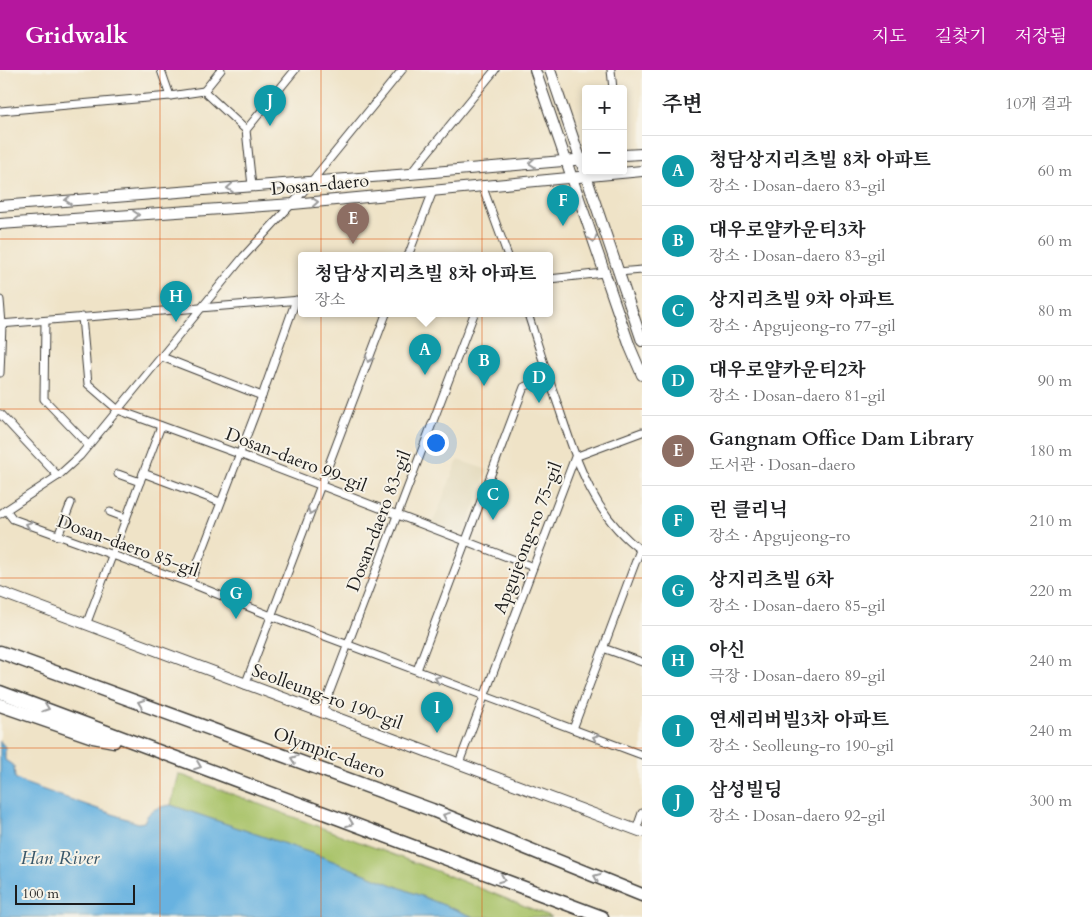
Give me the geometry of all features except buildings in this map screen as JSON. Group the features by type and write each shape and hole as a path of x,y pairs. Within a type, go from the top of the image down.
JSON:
{"highway":[{"name":"Olympic-daero","path":"0,652 432,810 642,895"},
{"path":"0,692 602,917"},
{"path":"0,705 93,737 156,750"}],"main road":[{"path":"535,70 568,161 604,273 642,375"},
{"path":"550,70 582,156"},
{"path":"627,156 642,154"},
{"name":"Dosan-daero","path":"0,206 582,159"},
{"name":"Dosan-daero","path":"627,172 642,171"},
{"name":"Dosan-daero","path":"0,224 293,204 585,175"},
{"path":"585,175 642,341"},
{"name":"Seolleung-ro 190-gil","path":"0,592 639,831"}],"street":[{"path":"161,70 170,96"},
{"path":"0,111 170,96 204,91 221,70"},
{"path":"246,130 295,70"},
{"path":"3,512 58,476 80,456 244,256 293,204 402,70"},
{"path":"410,174 495,70"},
{"path":"612,70 613,85"},
{"path":"204,91 246,130 252,186"},
{"path":"482,185 507,252"},
{"path":"410,252 433,191"},
{"path":"618,272 642,270"},
{"path":"553,279 604,273"},
{"path":"0,300 0,373"},
{"path":"1,324 298,300"},
{"path":"190,584 298,303"},
{"name":"Dosan-daero 99-gil","path":"82,317 88,384 118,410 239,454 533,567"},
{"path":"245,684 385,317"},
{"name":"Dosan-daero 83-gil","path":"322,712 473,317"},
{"path":"529,317 585,482 598,506 617,529 641,551 573,729"},
{"path":"45,320 44,399 88,445"},
{"path":"162,357 262,396"},
{"path":"417,670 524,387 548,376"},
{"path":"0,414 58,476"},
{"path":"86,625 161,426"},
{"name":"Apgujeong-ro 75-gil","path":"459,763 575,457 642,432"},
{"path":"143,473 220,502"},
{"path":"118,474 140,482"},
{"path":"58,536 71,503"},
{"name":"Dosan-daero 85-gil","path":"3,512 13,519 271,616"},
{"path":"110,512 126,518"},
{"path":"271,616 642,755"},
{"path":"604,648 642,662"},
{"path":"639,831 642,813"}],"shaded area":[{"path":"458,460 488,470 464,535 433,523"}],"green space":[{"path":"179,774 442,873 552,917 474,917 320,856 171,805"}],"water":[{"name":"Han River","path":"0,741 5,747 5,760 14,766 15,778 24,783 138,823 144,822 148,814 154,809 171,805 320,856 474,917 0,917"}],"place":[{"name":"삼성빌딩","path":"270,126"},
{"name":"린 클리닉","path":"563,226"},
{"name":"Gangnam Office Dam Library","path":"353,244"},
{"name":"아신","path":"176,322"},
{"name":"청담상지리츠빌 8차 아파트","path":"425,375"},
{"name":"대우로얄카운티3차","path":"484,386"},
{"name":"대우로얄카운티2차","path":"539,403"},
{"name":"상지리츠빌 9차 아파트","path":"493,520"},
{"name":"상지리츠빌 6차","path":"236,619"},
{"name":"연세리버빌3차 아파트","path":"437,733"}]}
